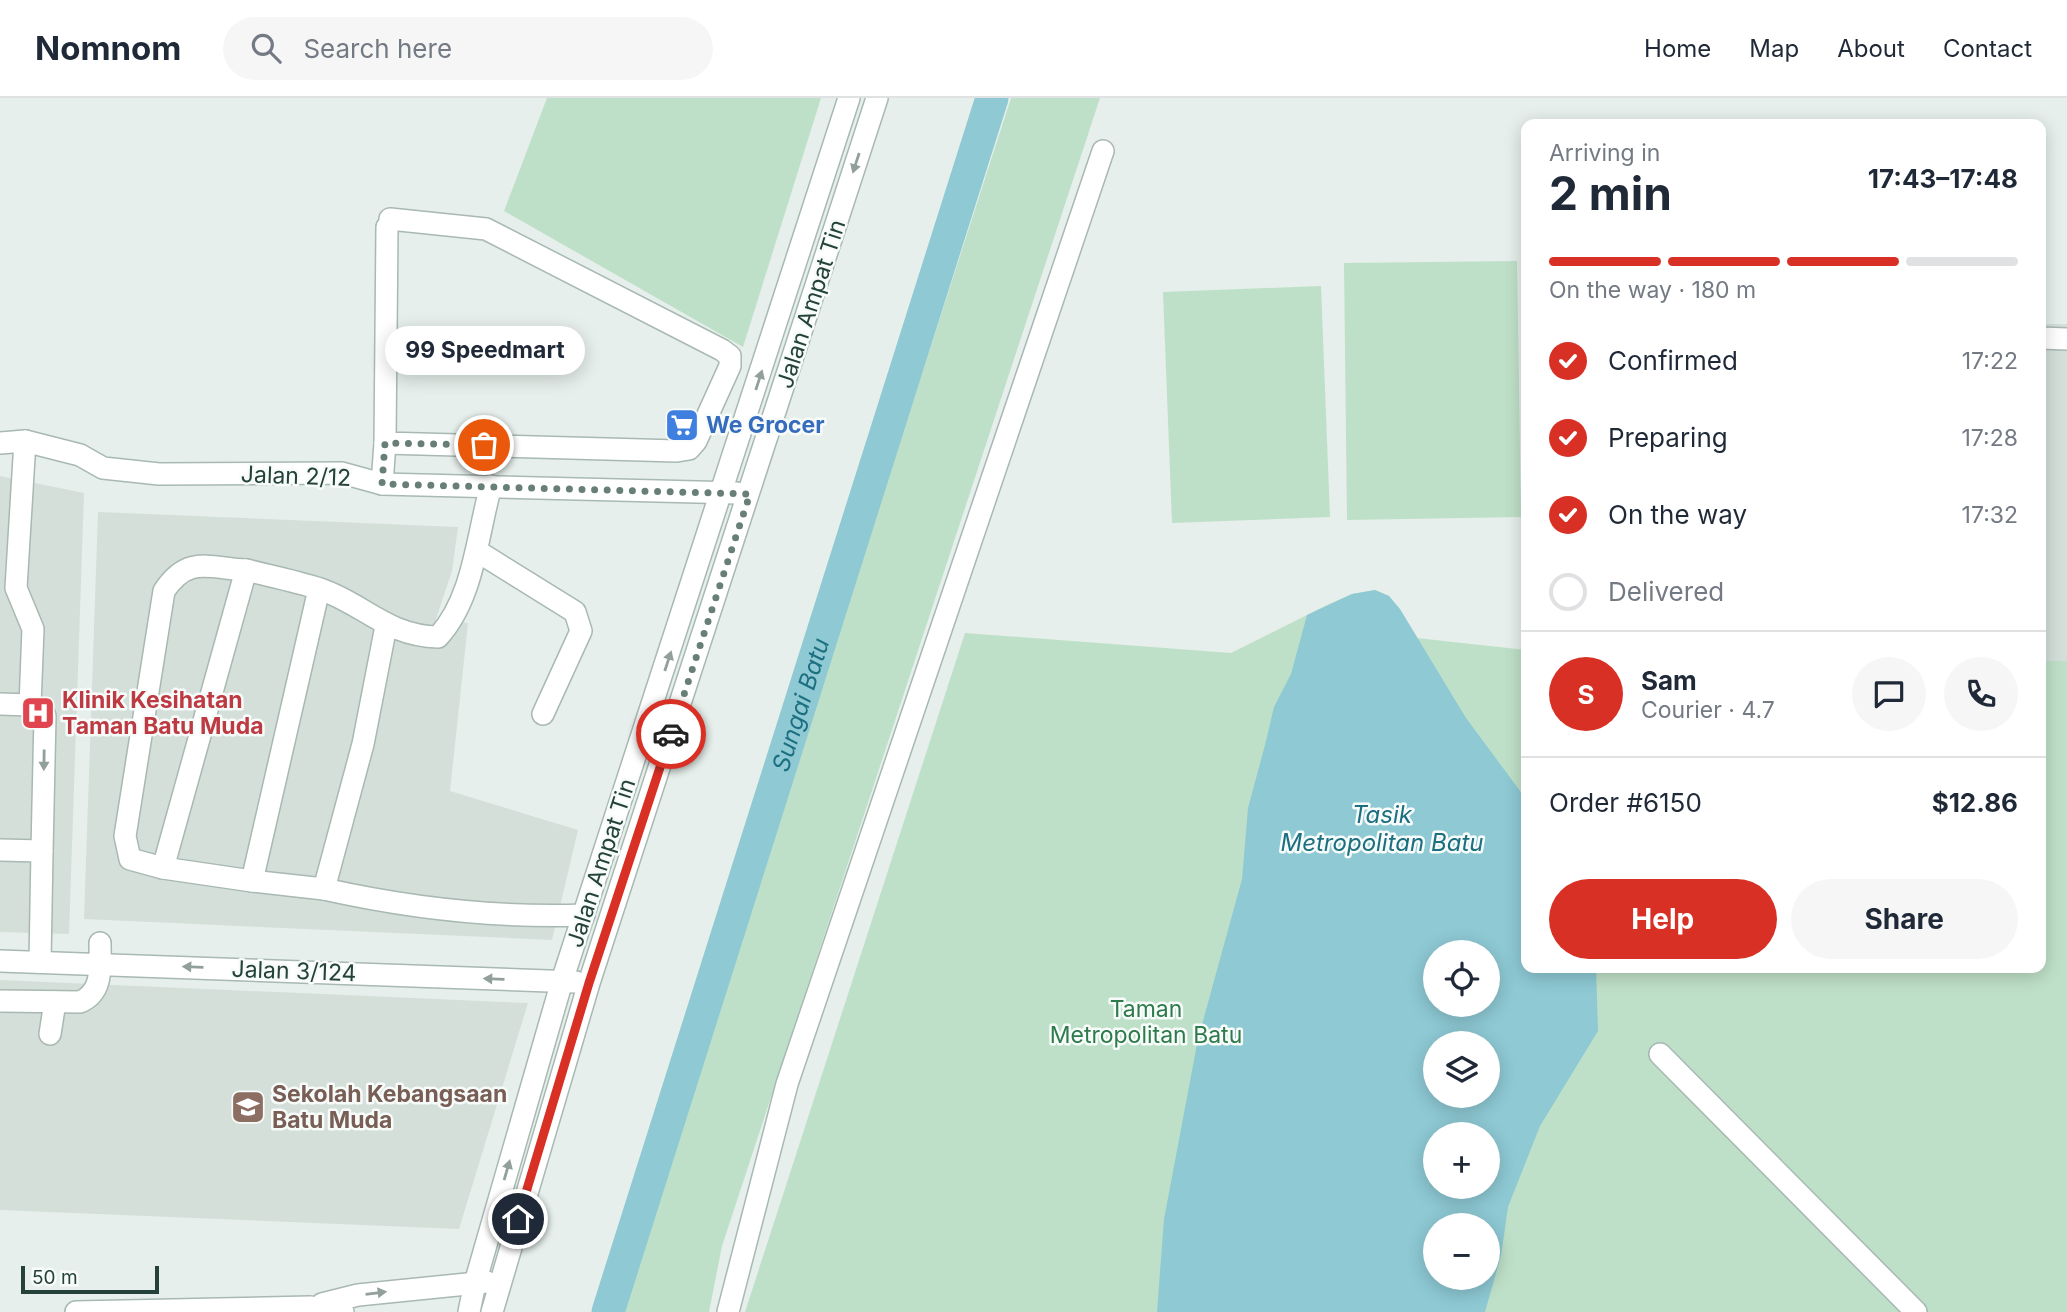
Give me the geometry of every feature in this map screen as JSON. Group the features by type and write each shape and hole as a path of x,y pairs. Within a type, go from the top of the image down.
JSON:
{"street":[{"name":"Jalan Ampat Tin","path":"469,1312 562,981 849,98"},
{"name":"Jalan Ampat Tin","path":"492,1312 589,983 877,98"},
{"path":"727,1312 786,1084 1103,151"},
{"path":"382,484 389,224 486,229 730,356 730,366 696,441 689,449 385,443"},
{"path":"2046,338 2067,339"},
{"name":"Jalan 2/12","path":"0,443 25,441 80,455 103,468 159,474 342,473 382,484 750,494"},
{"path":"25,441 16,588 33,629 30,705"},
{"path":"491,486 477,551 452,622 438,637 415,637 386,626 320,589 246,570 187,566 176,574 164,591 125,836 130,859 163,868 324,889 384,903 444,910 584,915"},
{"path":"477,551 575,612 578,619 581,631 543,714"},
{"path":"163,868 246,570"},
{"path":"252,881 320,589"},
{"path":"324,889 363,744 386,626"},
{"path":"0,704 30,705 45,716 40,962"},
{"path":"0,850 42,850"},
{"path":"0,1001 80,1002 88,999 99,982 100,953"},
{"name":"Jalan 3/124","path":"0,961 40,962 100,953 589,983"},
{"path":"50,1034 55,1002"},
{"path":"1660,1054 1916,1312"},
{"path":"310,1307 358,1295 499,1282"},
{"path":"76,1312 310,1307 343,1312"}],"shaded area":[{"path":"2046,324 2067,324 2067,661 2046,661"},
{"name":"Klinik Kesihatan Taman Batu Muda","path":"0,476 84,493 69,934 0,932"},
{"path":"98,512 458,527 452,571 436,619 468,623 450,791 578,830 552,940 84,919"},
{"name":"Sekolah Kebangsaan Batu Muda","path":"0,980 528,1003 459,1229 0,1210"}],"green space":[{"path":"547,98 821,98 743,347 504,211"},
{"path":"1011,98 1100,98 722,1246 709,1312 619,1312"},
{"path":"1517,261 1521,517 1347,520 1344,263"},
{"path":"1321,286 1330,517 1172,523 1163,292"},
{"name":"Taman Metropolitan Batu","path":"1375,590 1389,596 1417,638 1521,649 1521,973 2046,973 2046,661 2067,661 2067,1312 745,1312 965,633 1231,653 1352,594"}],"water":[{"name":"Tasik Metropolitan Batu","path":"1375,590 1389,596 1400,609 1466,718 1521,792 1521,973 1596,973 1598,1031 1540,1126 1508,1207 1500,1260 1500,1213 1423,1213 1423,1290 1491,1290 1485,1312 1157,1312 1164,1219 1198,1039 1242,879 1248,808 1274,707 1291,674 1307,615 1352,594"}],"waterway":[{"name":"Sungai Batu","path":"608,1312 992,98"}],"way so far":[{"path":"484,445 385,443 382,484 750,494 671,734"}],"place":[{"name":"We Grocer","path":"682,425"},
{"name":"99 Speedmart","path":"484,445"},
{"name":"Klinik Kesihatan Taman Batu Muda","path":"38,713"},
{"name":"Sekolah Kebangsaan Batu Muda","path":"248,1107"}],"route":[{"path":"518,1219 589,983 671,734"}]}
